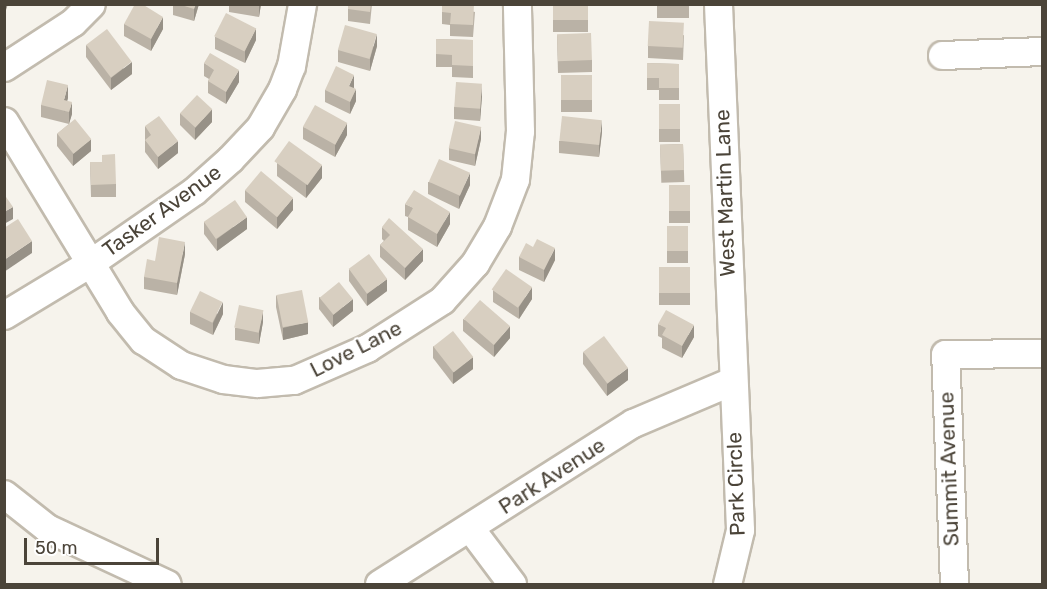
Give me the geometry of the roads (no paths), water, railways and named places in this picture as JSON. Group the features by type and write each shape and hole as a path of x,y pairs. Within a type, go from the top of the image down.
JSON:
{"street":[{"path":"4,67 73,22 91,4"},
{"name":"Tasker Avenue","path":"4,315 90,263 194,191 260,127 291,66 302,4"},
{"name":"Love Lane","path":"4,121 120,312 143,340 182,365 204,373 241,382 285,381 327,369 367,348 442,300 475,263 497,226 515,179 520,131 517,4"},
{"name":"West Martin Lane","path":"717,4 732,381"},
{"path":"942,55 1042,51"},
{"name":"Summit Avenue","path":"954,585 945,354 1042,354"},
{"name":"Park Avenue","path":"379,585 633,423 732,381"},
{"name":"Park Circle","path":"727,585 740,530 732,381"},
{"path":"4,495 47,528 167,585"},
{"path":"470,528 512,585"}]}
